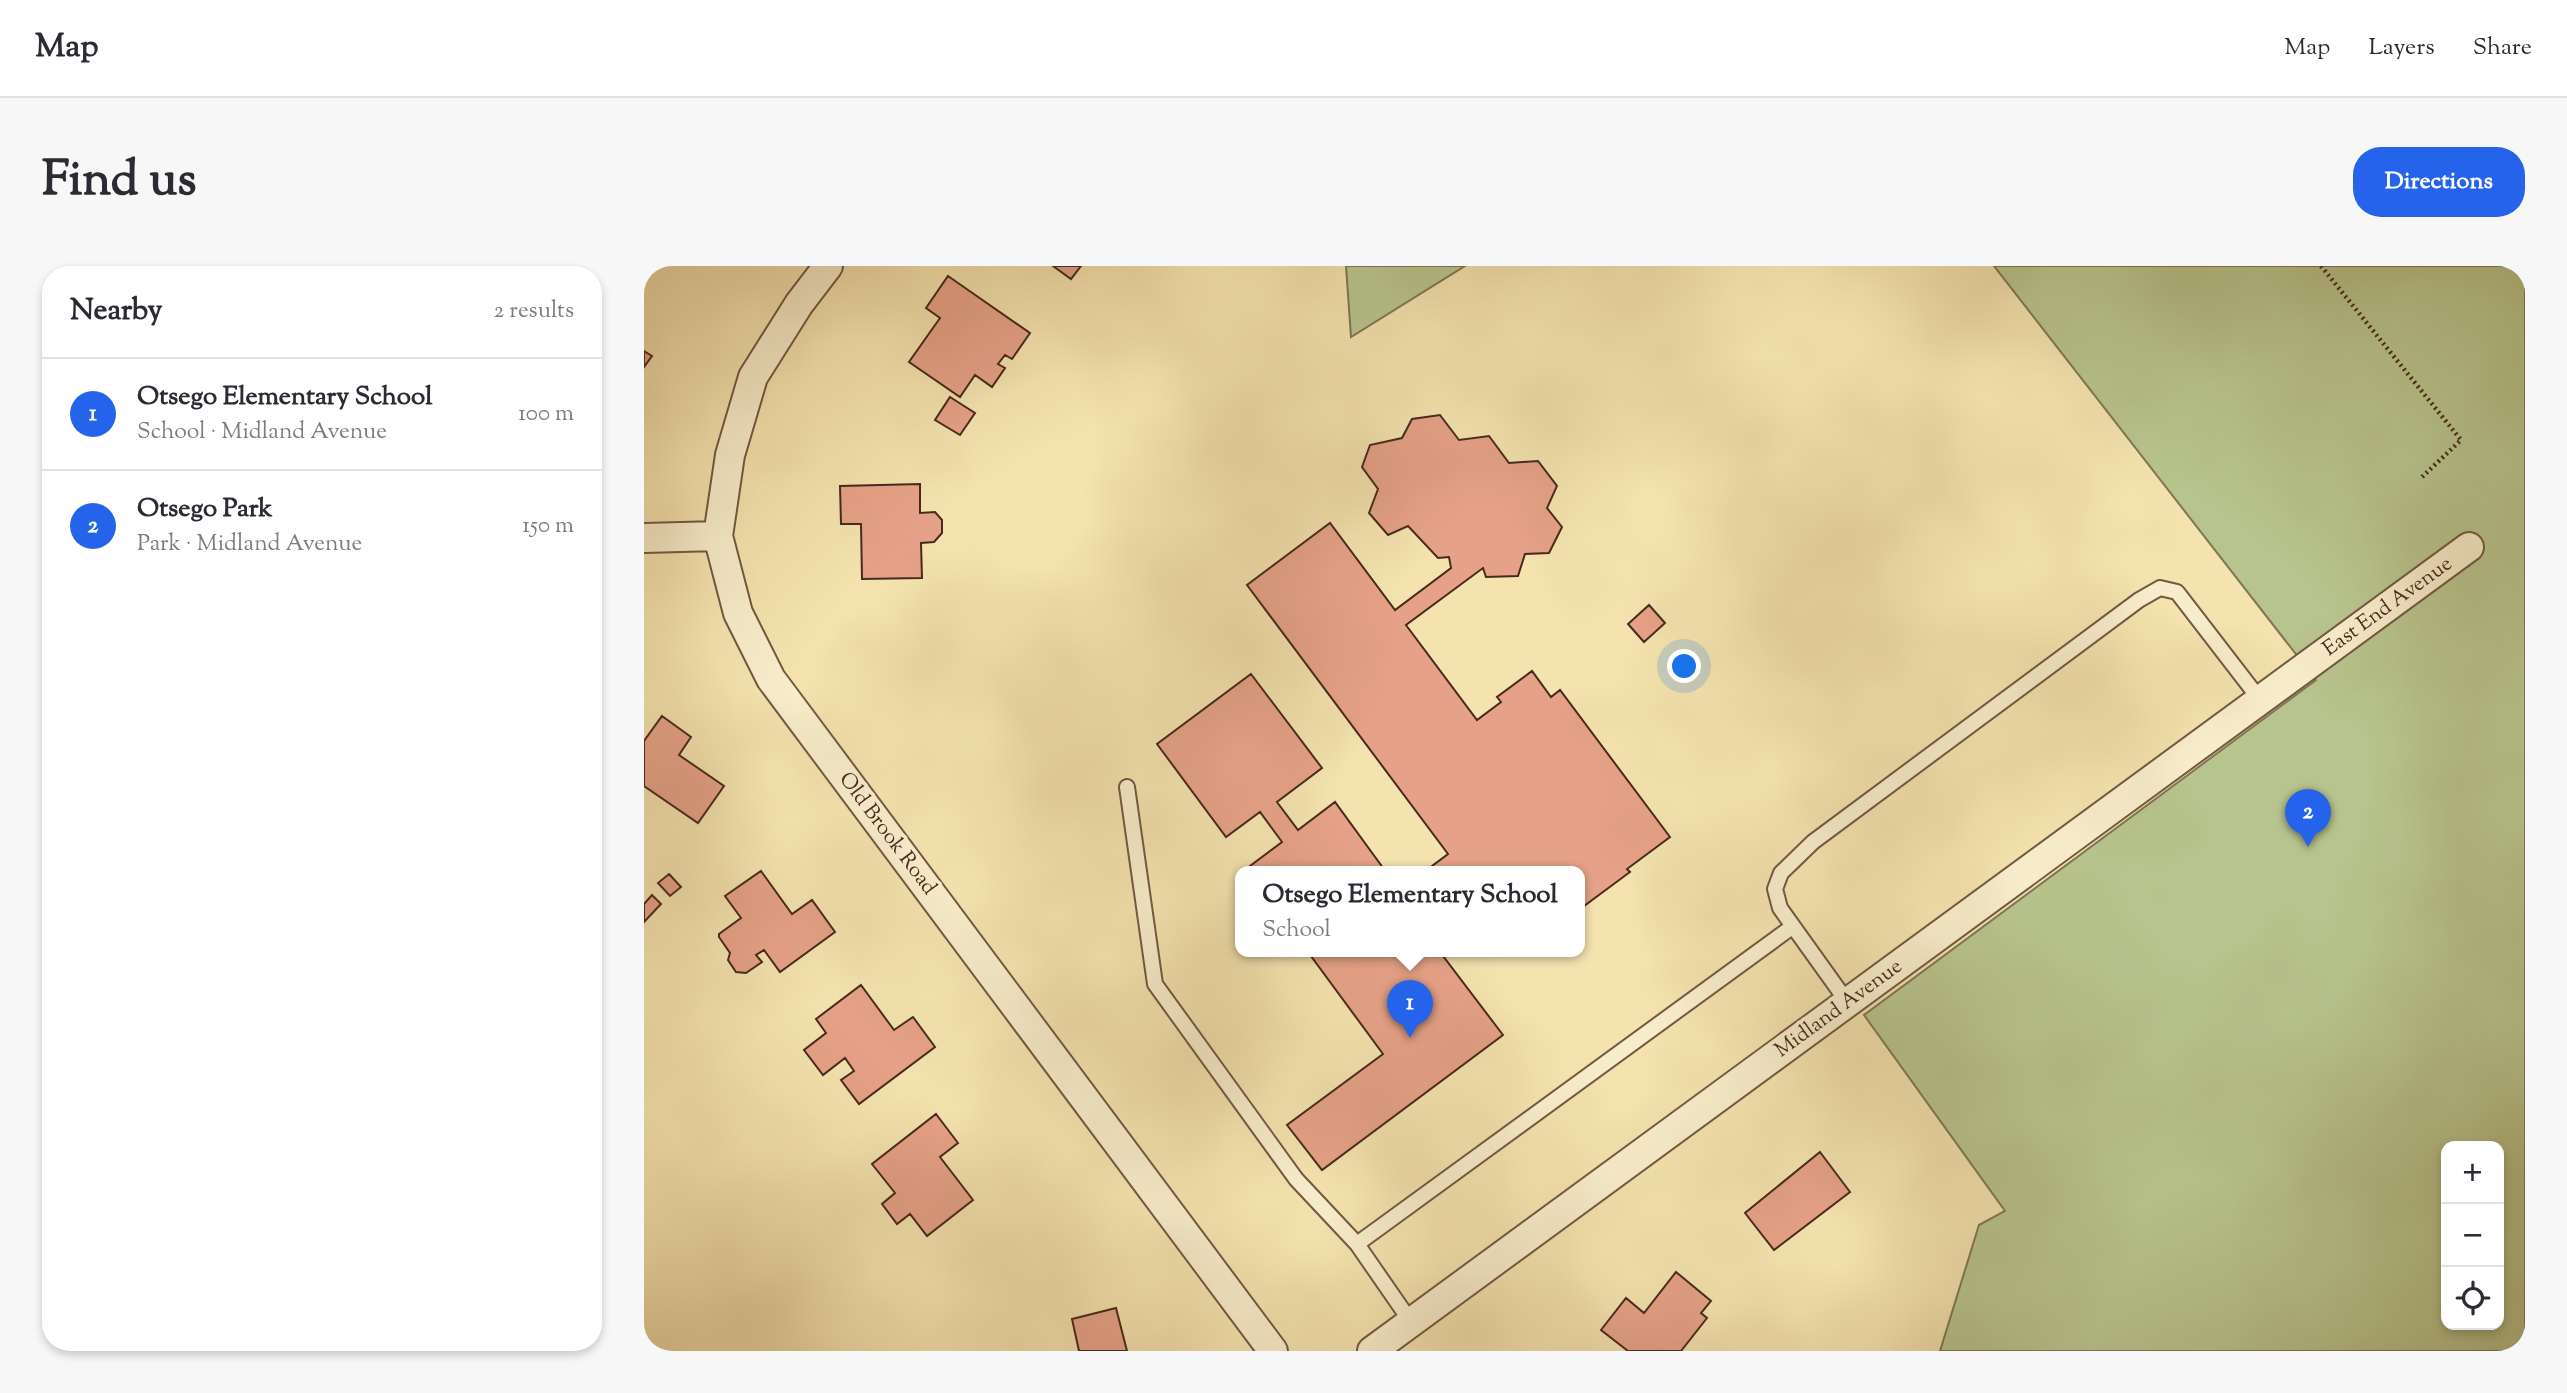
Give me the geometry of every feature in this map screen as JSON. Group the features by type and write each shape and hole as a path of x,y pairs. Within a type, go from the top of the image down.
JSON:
{"street":[{"name":"Old Brook Road","path":"828,266 799,304 753,377 730,455 718,536 738,613 771,679 1273,1351"},
{"path":"644,538 718,536"},
{"name":"East End Avenue","path":"2307,667 2469,547"},
{"name":"Midland Avenue","path":"1372,1351 2307,667"}],"lane":[{"path":"1847,1003 1780,908 1775,889 1781,873 1813,842 2139,600 2160,588 2177,592 2261,701"},
{"path":"1126,787 1155,984 1296,1180 1357,1244 1411,1322"},
{"path":"1357,1244 1791,927"}],"path":[{"path":"2321,266 2462,440 2420,479"}],"green space":[{"path":"1346,266 1465,266 1351,337"},
{"path":"1994,266 2525,266 2525,1351 1940,1351 1979,1225 2005,1211 1864,1015 2316,680"}],"building":[{"path":"1053,266 1081,266 1071,279"},
{"path":"948,276 1030,333 1012,359 1005,355 998,364 1005,368 992,387 975,375 960,397 909,362 940,318 926,308"},
{"path":"644,351 652,356 644,367"},
{"path":"950,397 975,413 960,435 935,420"},
{"path":"1440,415 1459,440 1489,436 1509,463 1538,461 1557,486 1547,508 1562,527 1549,553 1525,554 1518,576 1486,577 1483,568 1406,625 1477,720 1501,702 1497,697 1532,671 1551,697 1560,690 1670,837 1627,869 1630,872 1585,905 1585,866 1432,866 1448,854 1247,585 1330,523 1395,610 1451,568 1449,557 1438,558 1408,526 1388,535 1369,513 1378,489 1362,467 1370,445 1402,438 1412,419"},
{"path":"920,484 920,513 935,512 942,520 942,533 934,542 921,543 922,578 862,579 861,524 841,524 840,486"},
{"path":"1649,605 1665,623 1644,642 1628,624"},
{"path":"1251,674 1322,768 1277,802 1298,830 1335,802 1382,866 1250,866 1282,842 1260,812 1226,837 1157,744"},
{"path":"662,716 691,737 679,755 724,786 698,823 644,786 644,741"},
{"path":"761,871 792,914 812,900 835,932 780,972 764,950 756,955 762,962 746,973 736,972 728,960 730,953 719,934 741,918 725,896"},
{"path":"669,874 681,887 670,896 658,883"},
{"path":"652,895 661,904 644,922 644,904"},
{"path":"1312,957 1444,957 1503,1035 1322,1170 1287,1125 1383,1054"},
{"path":"861,985 894,1030 913,1017 935,1047 859,1104 841,1080 854,1071 845,1058 823,1075 804,1050 826,1033 816,1019"},
{"path":"936,1114 958,1143 940,1157 973,1200 927,1236 910,1214 897,1224 882,1204 895,1193 872,1164"},
{"path":"1820,1152 1850,1192 1774,1250 1745,1213"},
{"path":"1676,1272 1711,1301 1701,1313 1707,1318 1681,1351 1628,1351 1601,1330 1626,1298 1644,1313"},
{"path":"1116,1308 1127,1351 1079,1351 1072,1319"}],"place":[{"name":"Otsego Park","path":"2308,847"},
{"name":"Otsego Elementary School","path":"1410,1038"}]}
